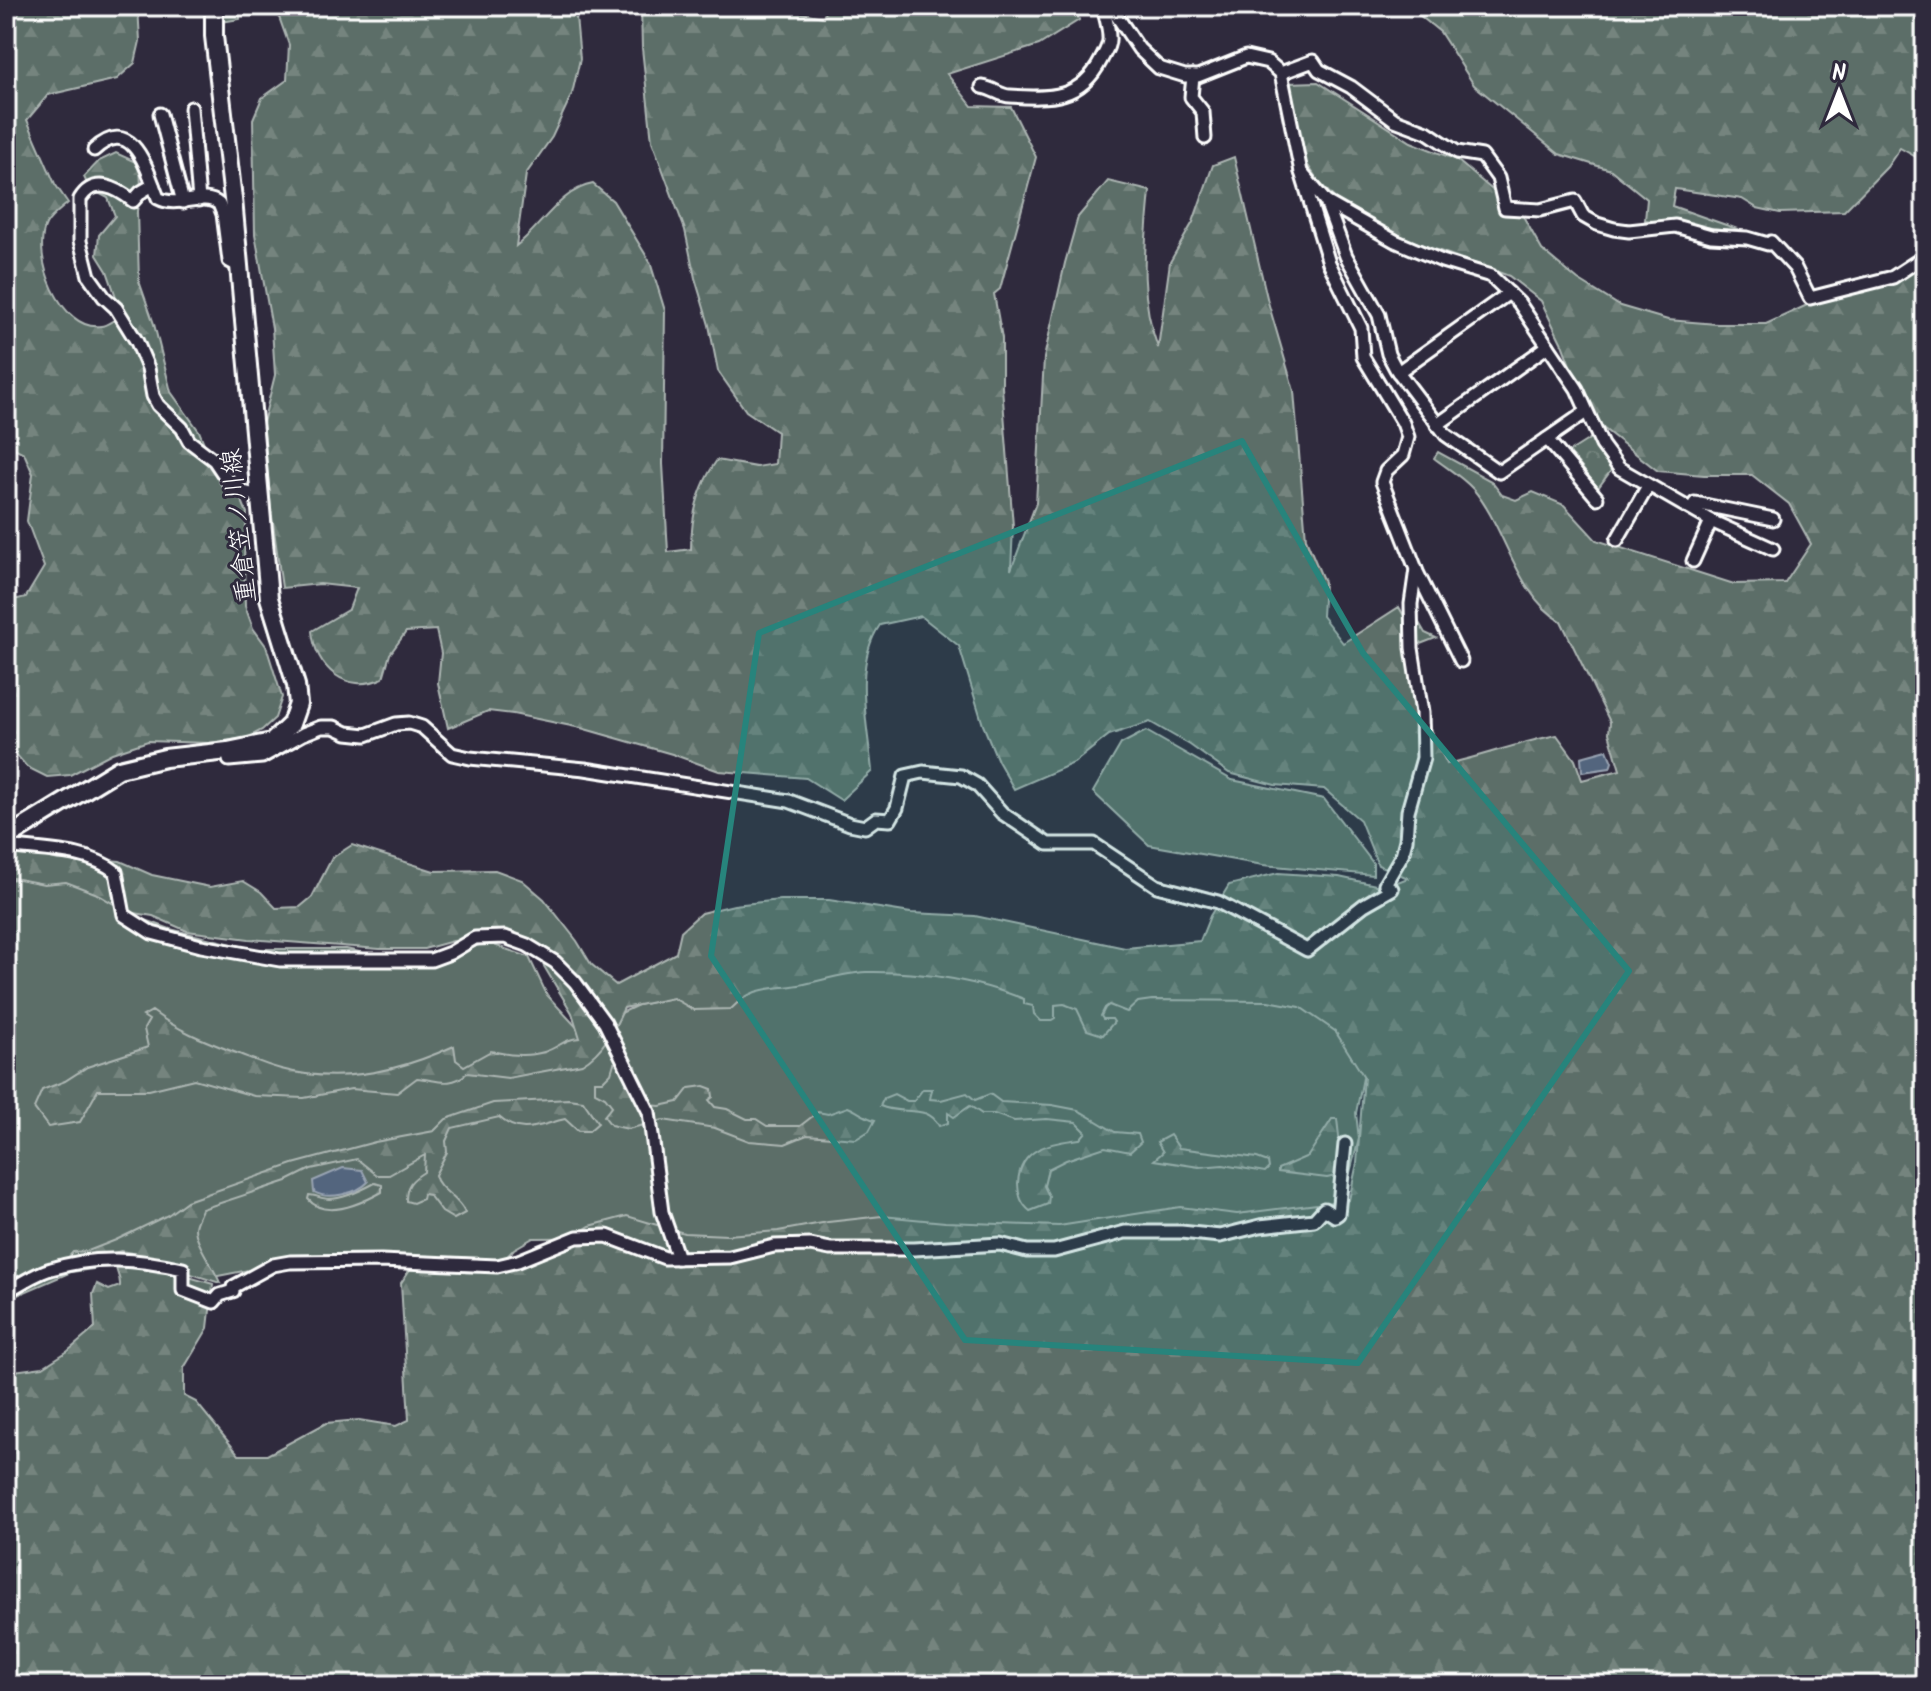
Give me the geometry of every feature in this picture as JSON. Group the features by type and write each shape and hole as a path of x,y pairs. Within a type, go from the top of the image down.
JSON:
{"main road":[{"name":"重倉笠ノ川線","path":"6,838 119,769 165,758 272,742 291,724 298,704 296,685 269,598 240,267 214,36 214,6"}],"street":[{"path":"982,87 996,89 1006,96 1055,96 1071,92 1086,83 1107,48 1109,38 1103,6"},
{"path":"1110,6 1149,61 1159,68 1198,76 1246,57 1268,62 1281,73 1301,172 1329,263 1361,328 1363,357 1403,423 1408,437 1403,455 1386,471 1382,482 1416,569 1461,661"},
{"path":"1281,73 1313,61 1319,70 1351,87 1395,120 1427,132 1457,152 1482,156 1498,178 1505,208 1540,210 1575,201 1583,216 1614,229 1629,231 1675,226 1711,236 1771,242 1795,268 1810,298 1893,277 1925,256"},
{"path":"1193,76 1191,97 1203,112 1205,138"},
{"path":"191,108 199,200"},
{"path":"160,114 183,202"},
{"path":"94,150 102,143 117,139 127,141 140,152 158,198 165,202 213,200 219,204 229,261 240,267"},
{"path":"1301,172 1326,202 1346,256 1379,315 1388,354 1437,425 1499,472 1586,412"},
{"path":"153,185 133,201 108,185 93,186 83,194 80,199 80,241 89,276 116,308 137,342 158,405 182,428 189,441 214,460 230,484 240,491 259,496"},
{"path":"1326,202 1395,241 1442,261 1491,276 1519,303 1577,389 1602,445 1619,468 1711,521 1773,549"},
{"path":"1398,372 1509,293"},
{"path":"1437,425 1548,346"},
{"path":"1547,439 1597,498"},
{"path":"1617,540 1648,486"},
{"path":"1691,509 1695,503 1773,519"},
{"path":"1693,561 1711,521"},
{"path":"228,751 229,760 262,757 321,727 366,735 396,724 409,723 422,727 444,748 461,756 585,769 789,801 865,827 876,819 890,820 897,808 905,776 923,772 961,776 977,785 1002,813 1048,844 1094,844 1157,886 1218,902 1307,950 1364,905 1392,889 1385,884 1402,855 1408,811 1423,758 1422,713 1412,648 1411,604 1416,569"},
{"path":"6,846 78,855 105,864 116,872 124,915 137,924 152,933 254,956 280,960 431,960 475,938 505,937 536,950 555,962 575,982 605,1023 649,1112 662,1212 678,1258"},
{"path":"6,1292 49,1269 104,1259 132,1259 183,1269 183,1290 214,1302 253,1274 273,1265 381,1261 497,1266 518,1261 577,1237 607,1236 665,1258 678,1258 730,1257 774,1246 914,1249 1000,1244 1027,1251 1054,1251 1125,1232 1220,1236 1260,1226 1314,1220 1324,1209 1335,1216 1338,1214 1345,1144"}],"highlighted area":[{"path":"1242,441 1363,653 1629,971 1358,1363 965,1340 711,956 759,633"}],"green space":[{"path":"6,6 138,6 140,41 135,63 117,79 48,95 27,120 55,184 68,203 46,225 42,238 46,272 62,305 73,317 87,325 101,326 118,318 115,294 97,255 99,235 115,216 108,198 89,188 84,177 99,161 116,153 140,164 141,188 137,211 139,281 154,324 171,392 199,431 218,478 238,491 247,513 245,606 253,628 266,646 282,697 275,718 247,738 208,743 148,741 112,753 70,775 47,777 27,767 8,745 6,730 6,602 26,597 44,567 27,521 33,474 24,453 6,444"},
{"path":"220,6 240,6 240,19 221,22"},
{"path":"275,6 575,6 580,59 572,94 552,137 526,174 516,246 561,201 581,187 593,184 613,201 650,262 665,311 663,464 668,552 691,549 697,502 717,460 756,467 775,464 777,432 746,411 718,371 685,230 652,141 642,48 641,6 797,6 802,13 823,17 827,6 1075,6 1079,20 1039,45 947,74 972,106 1011,107 1036,157 1000,289 994,294 1002,338 1002,387 1013,526 1011,570 1036,503 1044,358 1078,217 1108,181 1150,191 1145,290 1158,348 1170,262 1193,222 1213,165 1234,157 1268,302 1294,391 1306,539 1324,582 1322,616 1343,643 1399,607 1404,616 1418,621 1425,633 1436,638 1415,646 1430,729 1447,764 1557,735 1575,760 1582,780 1620,770 1609,733 1610,722 1561,621 1533,595 1484,504 1469,485 1434,458 1438,452 1491,481 1502,495 1516,500 1533,492 1564,505 1596,540 1734,584 1785,583 1811,544 1789,504 1752,475 1658,471 1603,428 1573,373 1541,301 1509,276 1404,238 1339,203 1305,161 1288,83 1318,82 1411,142 1457,160 1523,216 1542,250 1578,280 1620,306 1668,320 1766,324 1831,294 1925,260 1925,1685 6,1685 6,1372 43,1367 95,1328 93,1294 97,1284 109,1290 120,1286 115,1262 161,1269 213,1284 208,1328 184,1368 184,1396 196,1402 239,1455 267,1455 326,1423 359,1420 396,1426 409,1420 401,1283 418,1257 487,1261 534,1259 590,1226 627,1216 684,1233 727,1235 882,1216 945,1222 1059,1226 1180,1207 1237,1214 1349,1200 1357,1163 1364,1077 1335,1031 1300,1007 1268,1001 1152,1000 1138,1002 1127,1012 1109,1005 1101,1016 1114,1022 1103,1035 1087,1030 1077,1009 1064,1004 1055,1005 1055,1018 1041,1021 1034,1014 1033,1006 1024,1004 1024,999 986,987 926,975 866,972 762,990 747,996 731,1009 694,1010 673,998 624,1008 602,1046 582,1064 508,1078 467,1073 449,1082 417,1078 397,1093 351,1089 304,1098 254,1096 194,1079 149,1090 98,1090 80,1122 48,1127 34,1108 42,1090 65,1081 87,1067 148,1047 144,1029 149,1020 143,1016 152,1011 212,1044 281,1069 325,1076 391,1068 454,1046 456,1060 464,1066 491,1051 538,1054 580,1038 572,1013 539,958 519,944 486,938 453,941 424,949 380,949 187,931 153,916 128,912 95,893 66,882 44,884 13,878 6,880 6,853 17,848 58,860 83,858 120,861 152,875 210,887 243,881 261,892 276,908 300,907 312,897 332,858 352,845 434,871 495,870 522,880 544,899 591,964 616,985 676,953 681,931 701,913 734,905 780,900 829,900 911,913 975,916 1125,948 1200,941 1210,916 1229,885 1278,873 1339,877 1385,887 1408,878 1378,865 1360,820 1324,789 1275,785 1229,773 1150,722 1109,735 1074,763 1014,789 983,725 959,646 921,616 880,625 871,641 866,658 864,696 872,771 841,800 806,778 719,771 581,728 513,714 488,711 448,728 438,683 441,653 436,630 406,632 390,654 383,678 357,683 335,675 319,656 312,631 349,609 357,588 320,584 282,588 263,423 275,375 272,328 255,234 253,119 262,98 287,80 289,45"},
{"path":"1408,6 1925,6 1925,162 1900,148 1887,167 1844,211 1780,213 1757,208 1742,199 1675,189 1672,206 1746,232 1645,220 1647,199 1611,170 1559,154 1474,85 1440,32"},
{"path":"1591,438 1612,469 1598,488 1569,452"},
{"path":"1146,731 1232,780 1324,799 1373,863 1373,875 1263,865 1149,845 1093,792 1121,744"},
{"path":"39,877 68,881 92,890 132,915 170,929 253,949 346,949 382,957 447,956 479,945 494,945 529,957 547,995 581,1032 638,1005 671,998 702,1006 756,986 860,969 1293,996 1339,1034 1364,1073 1356,1113 1359,1139 1341,1206 1101,1233 533,1238 514,1249 501,1263 259,1268 213,1277 141,1257 71,1272 6,1300 6,880"},
{"path":"614,1063 636,1066 649,1105 678,1102 689,1088 704,1086 712,1089 713,1097 709,1100 715,1107 747,1119 756,1119 767,1126 800,1126 818,1112 828,1114 848,1107 875,1120 869,1131 856,1139 807,1135 785,1144 749,1141 715,1128 663,1120 628,1129 611,1125 604,1116 612,1106 605,1097 595,1092 595,1081 603,1081 611,1073"},
{"path":"923,1089 932,1089 930,1099 941,1100 967,1093 975,1100 990,1094 1001,1102 1078,1110 1115,1132 1138,1134 1141,1142 1130,1152 1105,1147 1048,1169 1044,1186 1049,1196 1048,1204 1030,1211 1022,1202 1018,1187 1024,1162 1039,1149 1080,1139 1086,1132 1076,1122 1047,1119 1014,1121 994,1114 982,1114 970,1106 954,1117 948,1113 948,1123 939,1126 934,1119 921,1112 880,1106 884,1098 894,1094 914,1101"},
{"path":"583,1101 598,1123 589,1131 578,1131 565,1119 523,1128 515,1127 499,1117 452,1128 446,1141 447,1152 435,1175 465,1213 454,1219 442,1212 429,1195 423,1194 422,1199 413,1203 406,1201 410,1184 424,1172 425,1155 389,1175 377,1175 357,1159 311,1169 287,1181 202,1209 195,1226 196,1234 220,1283 188,1273 181,1262 121,1251 95,1258 67,1259 73,1252 88,1251 168,1215 187,1201 293,1164 375,1142 434,1131 446,1119 493,1103"},
{"path":"1332,1119 1337,1119 1340,1145 1336,1176 1327,1178 1278,1172 1278,1169 1308,1156"},
{"path":"1170,1135 1179,1148 1257,1158 1268,1162 1269,1168 1265,1172 1223,1165 1199,1167 1154,1160 1163,1152 1157,1142"},
{"path":"375,1183 382,1185 382,1192 344,1208 324,1208 308,1199 309,1195 326,1199 341,1197"}],"water":[{"path":"1607,750 1612,762 1610,768 1582,772 1581,757"},
{"path":"343,1168 362,1170 368,1182 357,1190 342,1194 327,1196 314,1192 313,1181"}]}
